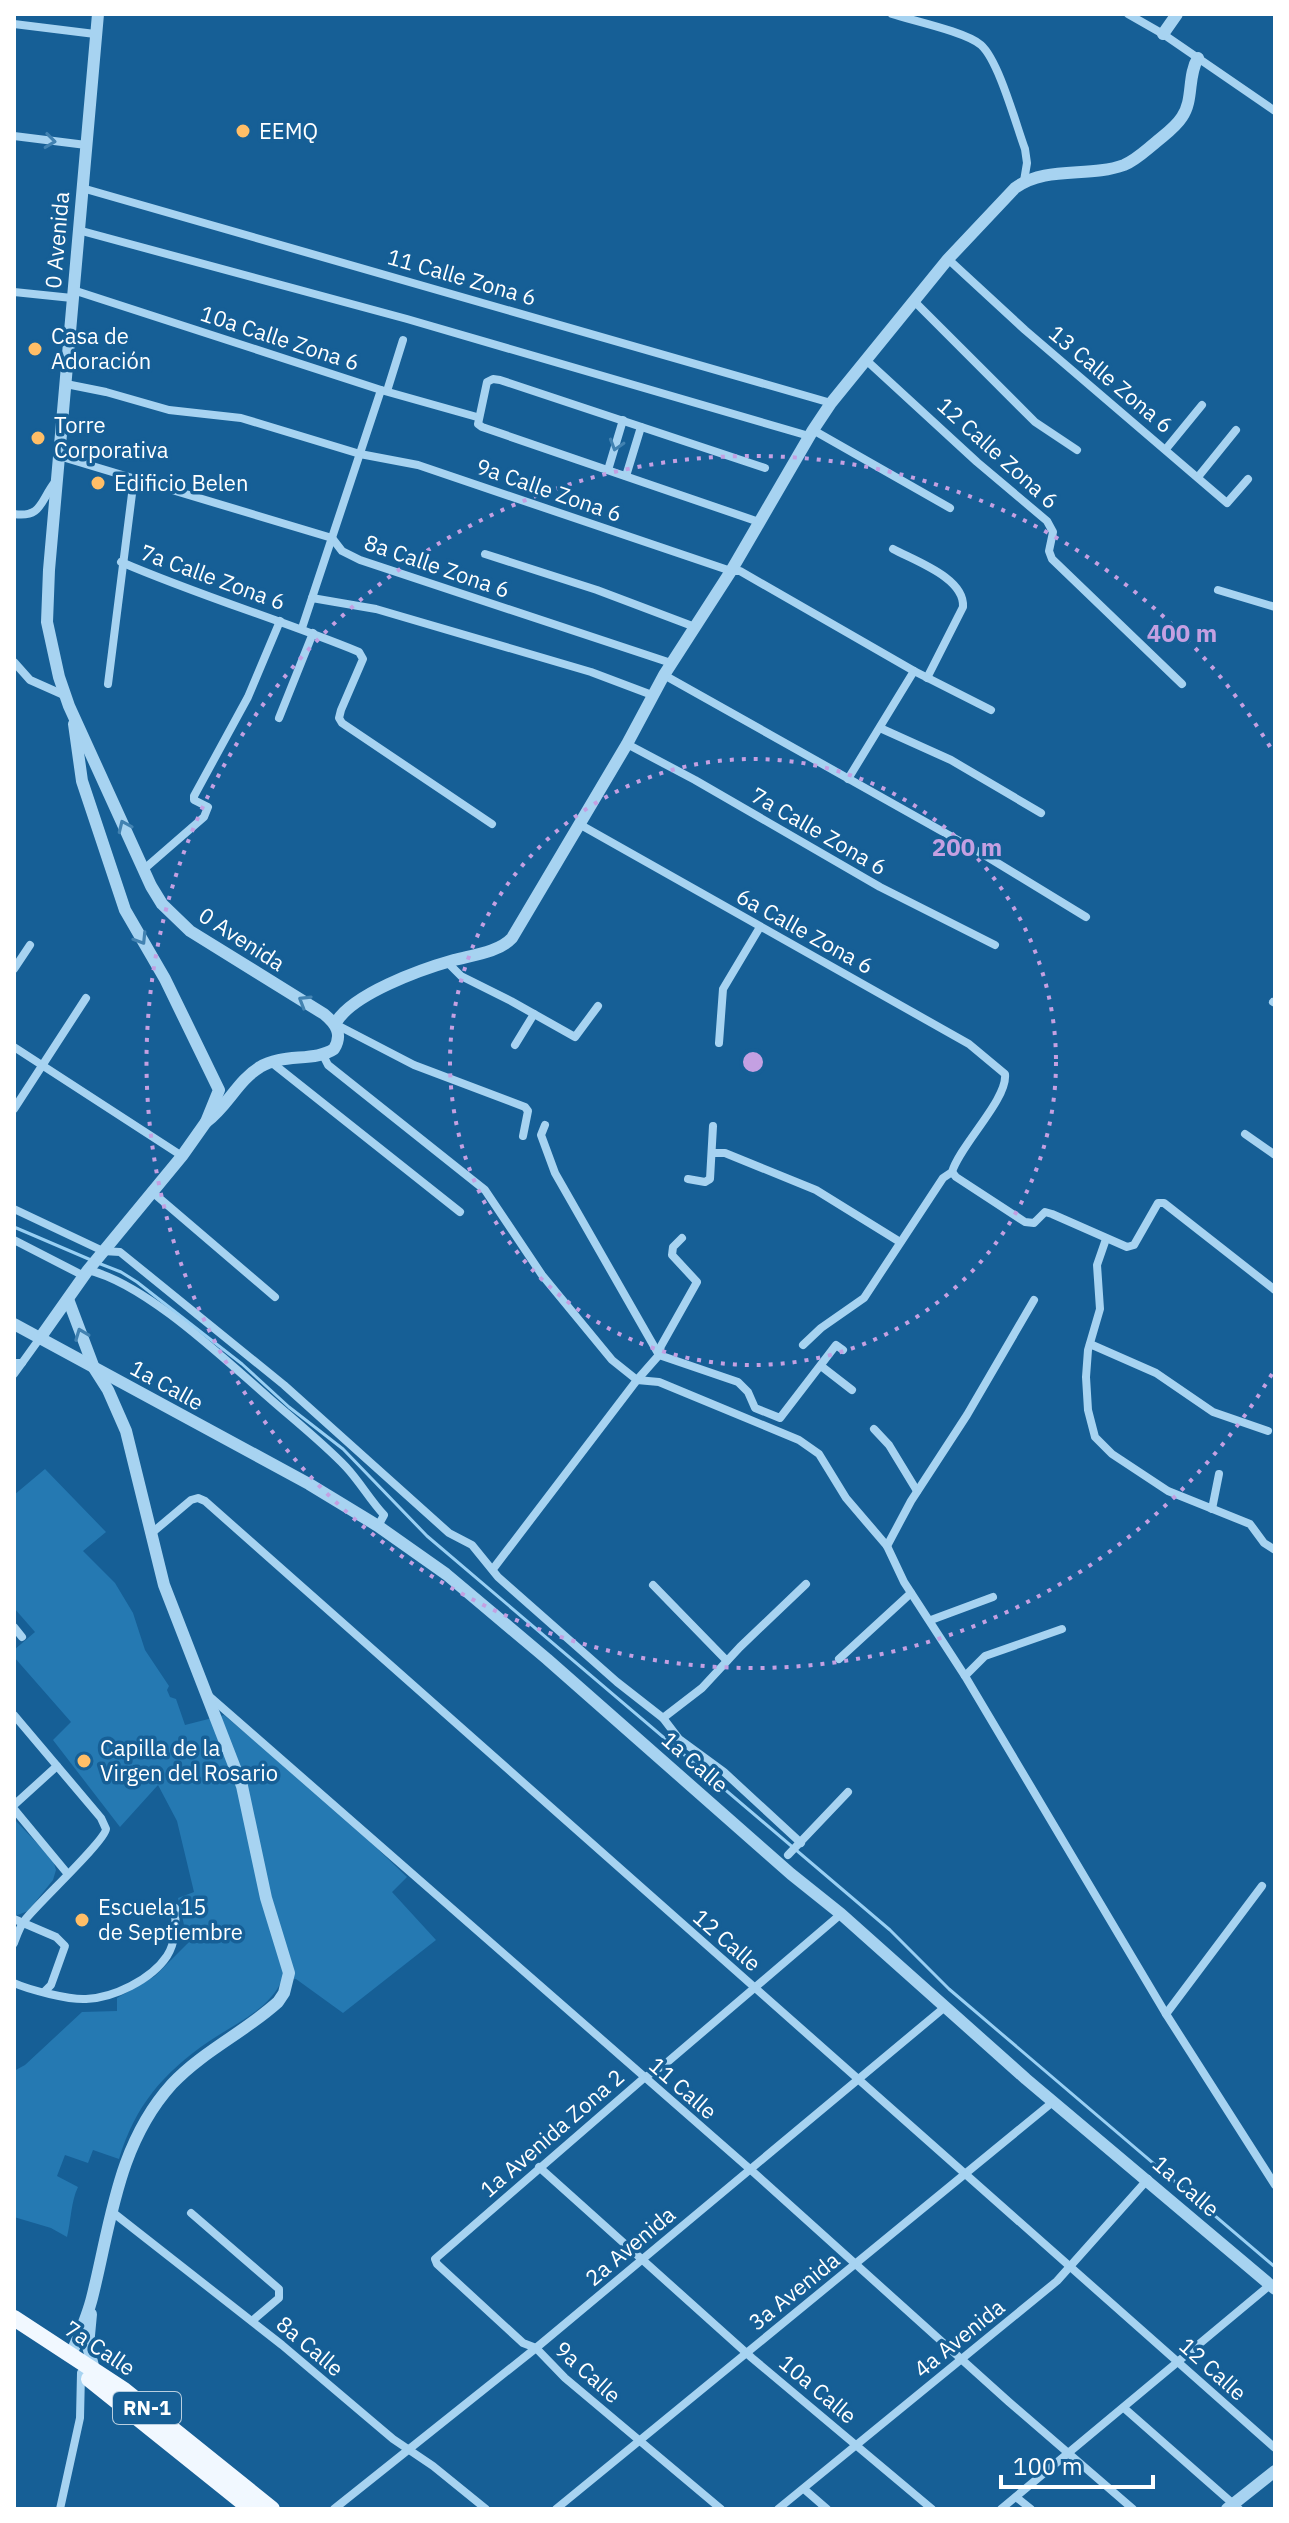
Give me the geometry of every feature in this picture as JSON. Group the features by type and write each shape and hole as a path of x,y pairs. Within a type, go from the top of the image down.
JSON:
{"main road":[{"name":"7a Calle","path":"14,2318 71,2355 251,2509"},
{"name":"7a Calle","path":"14,2329 154,2413 272,2509"}],"street":[{"name":"0 Avenida","path":"40,1338 87,1271 182,1156 206,1122 218,1094 217,1083 165,979 129,920 120,898 82,781 67,701 47,622 56,481 98,14"},
{"path":"892,14 964,36 983,47 995,66 1025,149 1027,163 1024,181"},
{"path":"1128,14 1163,34 1275,111"},
{"path":"1163,34 1177,14"},
{"path":"14,24 95,34"},
{"path":"1198,58 1191,74 1188,103 1182,117 1134,159 1114,168 1040,176 1024,181 948,259 831,403 731,571 652,695 627,744 512,938 499,947 447,962 365,998 343,1013 335,1024 337,1043 334,1049 323,1055 328,1065 485,1190 542,1275 612,1360 637,1380 659,1382 807,1444 819,1454 846,1498 887,1546 911,1593 965,1676 1166,2014 1275,2185"},
{"path":"14,136 86,145"},
{"name":"11 Calle Zona 6","path":"82,188 831,403"},
{"path":"78,230 811,433 950,508"},
{"name":"13 Calle Zona 6","path":"948,259 1025,330 1227,503 1248,479"},
{"name":"10a Calle Zona 6","path":"14,292 72,294 384,390 477,420 482,427 759,522"},
{"path":"914,301 1035,422 1077,450"},
{"path":"302,628 360,454 403,340"},
{"name":"12 Calle Zona 6","path":"866,360 1047,521 1053,532 1049,551 1052,559 1182,684"},
{"path":"477,420 485,386 493,379 765,468"},
{"name":"9a Calle Zona 6","path":"66,384 169,410 241,418 360,454 432,469 731,571 743,572 914,671 991,710"},
{"path":"1166,449 1202,405"},
{"path":"608,470 623,420"},
{"path":"626,476 641,427"},
{"path":"1198,477 1236,430"},
{"name":"8a Calle Zona 6","path":"59,456 332,538 342,551 360,560 668,669 848,779 986,856 1086,917"},
{"path":"108,684 134,478"},
{"path":"14,514 35,514 56,481"},
{"path":"893,549 950,580 963,597 963,607 927,678"},
{"path":"485,554 611,595 695,627"},
{"name":"7a Calle Zona 6","path":"121,562 178,587 302,628 363,655 339,718 492,824"},
{"path":"1218,590 1275,607"},
{"path":"312,598 376,609 548,659 652,695"},
{"path":"143,870 204,817 208,807 194,800 194,796 248,697 280,621"},
{"path":"279,718 313,633"},
{"path":"14,662 30,680 67,701"},
{"path":"848,779 914,671"},
{"name":"0 Avenida","path":"67,701 143,870 162,904 190,931 324,1014 335,1024"},
{"path":"880,728 951,760 1041,813"},
{"name":"7a Calle Zona 6","path":"627,744 880,887 995,945"},
{"name":"6a Calle Zona 6","path":"579,824 969,1044 1001,1070 1006,1077 997,1098 952,1172"},
{"path":"719,1043 723,989 760,927"},
{"path":"16,962 30,945"},
{"path":"447,962 461,976 575,1037 598,1006"},
{"path":"14,1109 86,998"},
{"path":"515,1045 534,1014"},
{"path":"335,1024 414,1065 525,1107 528,1111 523,1136"},
{"path":"14,1047 182,1156"},
{"name":"0 Avenida","path":"206,1122 220,1111 253,1072 271,1062 323,1055"},
{"path":"271,1062 460,1212"},
{"path":"545,1125 541,1135 555,1173 659,1355 738,1382 748,1392 755,1408 777,1418 783,1416 836,1345 843,1350"},
{"path":"688,1179 708,1181 711,1175 713,1126"},
{"path":"1245,1134 1275,1155"},
{"path":"712,1153 732,1155 816,1190 900,1242"},
{"path":"803,1345 821,1328 861,1301 943,1178 952,1172 1025,1222 1036,1222 1045,1212 1124,1247 1132,1246 1157,1204 1164,1203 1275,1290"},
{"path":"151,1191 275,1297"},
{"path":"14,1209 102,1252 120,1252 176,1297 284,1385 449,1533 472,1545 498,1577 617,1682 663,1718 679,1739 730,1777 799,1845"},
{"path":"493,1569 659,1355 663,1342 697,1282 672,1255 673,1247 682,1238"},
{"path":"1106,1239 1097,1265 1100,1309 1090,1344 1086,1394 1098,1443 1154,1483 1250,1524 1264,1543 1275,1550"},
{"path":"14,1240 87,1271 109,1276 150,1301 215,1352 349,1469 384,1515 378,1526"},
{"path":"68,1299 94,1368 108,1390 126,1431 168,1597 209,1695 242,1786 266,1898 287,1961 288,1983 284,1993 270,2009 195,2062 159,2100 130,2150 111,2211 91,2301 71,2355"},
{"path":"887,1546 917,1491 967,1415 1034,1300"},
{"name":"1a Calle","path":"14,1324 213,1434 289,1472 378,1526 479,1600 791,1874 1273,2287"},
{"path":"14,1374 18,1363 40,1338"},
{"path":"1090,1344 1156,1373 1213,1412 1268,1431"},
{"path":"821,1366 852,1390"},
{"path":"874,1429 889,1445 917,1491"},
{"path":"1212,1509 1219,1474"},
{"name":"12 Calle","path":"153,1532 191,1500 198,1498 205,1501 1275,2448"},
{"path":"663,1718 697,1692 806,1584"},
{"path":"653,1585 727,1661"},
{"path":"839,1659 911,1593"},
{"path":"931,1620 993,1597"},
{"path":"14,1627 22,1637"},
{"path":"965,1676 985,1656 1062,1629"},
{"name":"11 Calle","path":"209,1695 1133,2509"},
{"path":"14,1715 101,1818 106,1833 18,1921 14,1943"},
{"path":"57,1766 14,1807 67,1873"},
{"path":"788,1855 848,1792"},
{"path":"1166,2014 1262,1886"},
{"path":"14,1983 31,1990 75,1999 117,1992 154,1970 166,1957 174,1941 175,1908"},
{"name":"1a Avenida Zona 2","path":"435,2259 539,2167 841,1914"},
{"path":"18,1921 56,1937 65,1946 51,1985 45,1991"},
{"name":"2a Avenida","path":"334,2509 536,2348 945,2007"},
{"name":"3a Avenida","path":"556,2509 1054,2101"},
{"name":"10a Calle","path":"539,2167 747,2353 932,2509"},
{"name":"4a Avenida","path":"778,2509 1071,2268 1148,2179"},
{"name":"8a Calle","path":"111,2211 486,2509"},
{"path":"191,2213 279,2289 279,2298 252,2321"},
{"name":"9a Calle","path":"435,2259 523,2343 536,2348 565,2378 721,2509"},
{"path":"1001,2509 1273,2287"},
{"path":"60,2509 88,2371 91,2301"},
{"path":"1124,2408 1234,2508"},
{"path":"1234,2508 1275,2471"},
{"path":"1234,2508 1275,2480"},
{"path":"804,2489 827,2509"},
{"path":"1016,2497 1031,2509"}],"shaded area":[{"path":"45,1469 106,1532 83,1551 115,1583 133,1613 145,1650 169,1686 170,1697 176,1699 185,1725 224,1715 340,1813 407,1877 392,1892 436,1940 343,2013 296,1979 283,1978 260,2008 208,2042 164,2079 133,2123 119,2159 93,2150 88,2163 65,2155 57,2176 78,2187 67,2237 51,2228 14,2217 14,2071 25,2065 82,2012 117,2011 117,1998 155,1976 188,1943 178,1898 194,1892 177,1821 158,1785 120,1827 53,1740 71,1722 14,1657 14,1650 35,1632 14,1608 14,1495"},
{"path":"14,1819 53,1860 56,1870 53,1880 28,1911 15,1916"}],"waterway":[{"path":"14,1227 91,1260"},
{"path":"98,1263 137,1282 242,1364 289,1407 343,1449 427,1536 890,1930 949,1989 1275,2267"}],"place":[{"name":"EEMQ","path":"243,131"},
{"name":"Casa de Adoración","path":"35,349"},
{"name":"Torre Corporativa","path":"38,438"},
{"name":"Edificio Belen","path":"98,483"},
{"name":"Capilla de la Virgen del Rosario","path":"84,1761"},
{"name":"Escuela 15 de Septiembre","path":"82,1920"}]}
